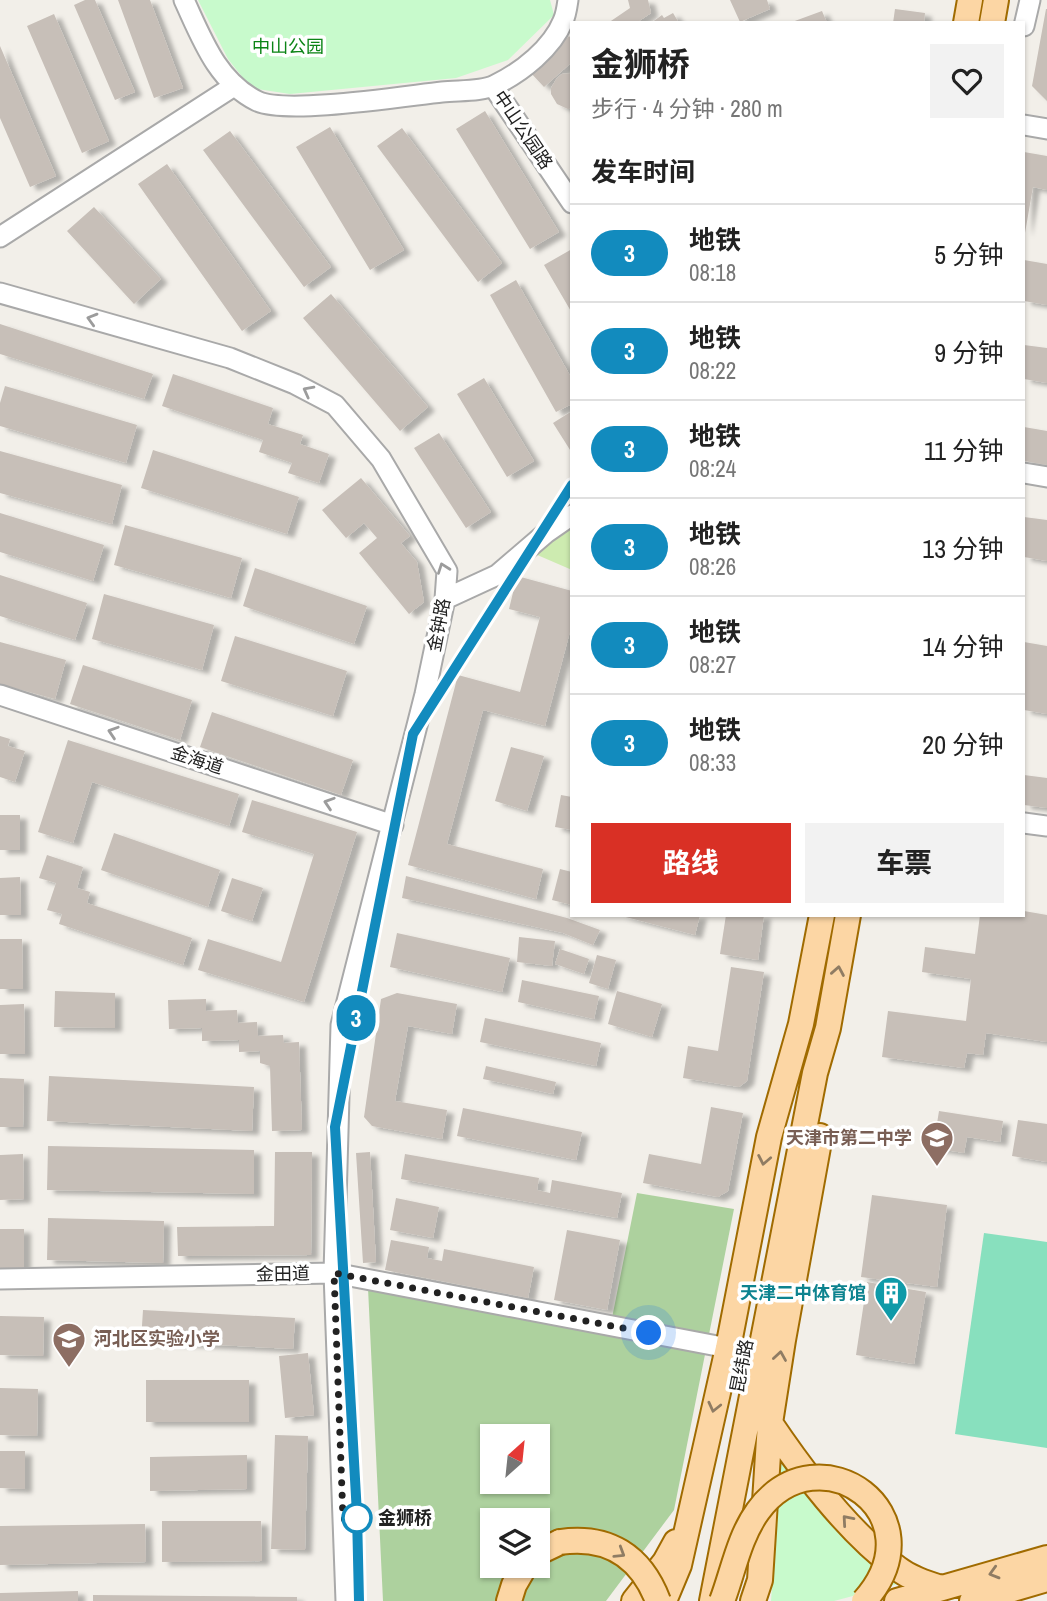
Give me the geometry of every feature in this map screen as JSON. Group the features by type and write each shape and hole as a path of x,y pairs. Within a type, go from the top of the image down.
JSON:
{"main road":[{"path":"966,21 970,0"},
{"path":"992,21 996,0"},
{"path":"664,1601 679,1565 728,1348 769,1137 801,1024 822,917"},
{"path":"796,1133 828,1028 848,917"},
{"path":"796,1133 801,1024"},
{"path":"753,1601 760,1580 770,1423 818,1152 828,1079 828,1028"},
{"name":"昆纬路","path":"695,1601 796,1133"},
{"name":"昆纬路","path":"712,1601 796,1133"},
{"path":"770,1423 795,1461 863,1539 897,1568 941,1588"},
{"path":"722,1601 746,1531 757,1512 783,1487 815,1477 831,1478 857,1488 877,1508 887,1529 888,1564 864,1601"},
{"path":"634,1601 665,1562 690,1517"},
{"path":"550,1547 576,1539 593,1540 622,1552 644,1573 658,1601"},
{"path":"897,1601 1047,1558"},
{"path":"509,1601 518,1578"},
{"path":"972,1601 1047,1579"},
{"path":"1023,1601 1047,1594"}],"street":[{"path":"184,0 208,52 233,86 260,102 284,105 349,103 493,86"},
{"name":"中山公园路","path":"568,0 564,20 549,45 523,67 493,86 570,201"},
{"path":"1025,22 1030,0"},
{"path":"0,237 233,86"},
{"path":"1025,125 1047,129"},
{"name":"金钟路","path":"0,293 230,358 295,384 335,405 381,459 447,572 445,600 394,825 341,1025 334,1273 346,1601"},
{"path":"1025,473 1047,477"},
{"path":"445,600 496,575 570,516"},
{"name":"金海道","path":"0,695 394,825"},
{"path":"1025,823 1047,826"},
{"name":"金田道","path":"0,1279 334,1273 728,1348"}],"green space":[{"name":"中山公园","path":"198,0 550,0 554,15 508,60 456,78 290,94 251,88 228,59"},
{"path":"570,529 570,569 535,554"},
{"path":"637,1193 734,1209 674,1510 606,1601 383,1601 368,1288 609,1333"},
{"path":"984,1233 1047,1242 1047,1448 955,1434"},
{"path":"781,1456 870,1560 898,1584 834,1601 771,1601"}],"building":[{"path":"85,0 95,0 135,92 115,100 74,5"},
{"path":"118,0 150,0 183,88 154,98"},
{"path":"628,0 648,0 651,13 639,21 611,21 630,8"},
{"path":"730,0 767,0 770,9 740,21"},
{"path":"895,9 925,13 924,21 893,21"},
{"path":"1047,9 1047,101 1032,86"},
{"path":"822,11 826,21 795,21"},
{"path":"673,13 678,21 654,21 662,15 664,18"},
{"path":"54,14 109,141 82,153 27,26"},
{"path":"569,36 570,64 544,87 530,72"},
{"path":"0,46 56,176 30,187 0,118"},
{"path":"570,73 568,109 557,104 551,94 551,88 562,74"},
{"path":"485,111 559,232 530,249 456,129"},
{"path":"330,127 404,250 370,270 296,147"},
{"path":"402,128 502,263 478,282 377,146"},
{"path":"230,131 331,267 304,287 203,150"},
{"path":"1025,152 1047,156 1047,190 1033,187 1025,233"},
{"path":"167,164 271,311 242,331 138,184"},
{"path":"94,207 161,279 134,304 67,231"},
{"path":"570,250 570,310 544,265"},
{"path":"1025,260 1047,264 1047,305 1025,301"},
{"path":"516,280 570,375 570,405 556,412 490,295"},
{"path":"331,294 428,407 400,431 303,318"},
{"path":"0,324 153,374 144,399 0,354"},
{"path":"1025,345 1047,348 1047,383 1025,379"},
{"path":"173,374 273,408 268,424 303,435 300,444 329,454 319,483 288,473 292,463 259,452 263,440 162,406"},
{"path":"484,378 534,461 507,477 457,394"},
{"path":"5,386 137,425 126,463 0,426 0,403"},
{"path":"570,412 570,450 553,423"},
{"path":"1025,427 1047,431 1047,465 1025,461"},
{"path":"439,433 491,512 466,528 414,448"},
{"path":"153,450 299,497 287,534 141,488"},
{"path":"0,451 122,485 112,524 0,493"},
{"path":"361,478 410,536 401,543 417,562 424,602 409,614 359,553 377,538 364,523 346,538 322,510"},
{"path":"0,513 104,545 93,581 0,552"},
{"path":"1025,517 1047,520 1047,561 1025,557"},
{"path":"125,525 242,558 231,598 114,565"},
{"path":"255,568 367,606 354,644 243,606"},
{"path":"0,575 87,603 75,640 0,616"},
{"path":"517,576 570,590 570,632 545,726 483,710 447,844 543,869 536,899 408,865 458,675 520,692 540,617 509,609"},
{"path":"104,594 214,625 202,670 92,639"},
{"path":"235,636 347,671 333,716 221,681"},
{"path":"0,642 66,660 55,699 0,684"},
{"path":"1025,642 1047,646 1047,714 1025,710"},
{"path":"83,665 192,700 180,740 70,704"},
{"path":"212,712 353,760 341,795 200,747"},
{"path":"0,736 10,739 8,746 25,751 15,782 0,777"},
{"path":"68,740 239,794 229,826 92,782 73,843 38,832"},
{"path":"511,747 544,756 527,811 495,801"},
{"path":"1025,775 1047,778 1047,808 1025,805"},
{"path":"561,795 570,797 570,830 555,827"},
{"path":"252,800 357,832 304,1002 198,970 208,939 281,962 314,854 242,832"},
{"path":"0,815 20,815 20,850 0,850"},
{"path":"114,833 220,870 208,907 101,870"},
{"path":"47,855 83,867 77,888 90,892 87,903 192,938 183,965 59,924 62,914 47,910 56,883 39,878"},
{"path":"560,869 570,872 570,904 552,900"},
{"path":"406,876 567,918 600,930 593,945 563,933 402,898"},
{"path":"20,877 21,915 0,915 0,878"},
{"path":"232,878 263,888 252,921 221,911"},
{"path":"1025,911 1047,915 1047,1042 986,1033 983,1055 967,1053 964,1068 882,1057 888,1011 966,1021 971,979 922,972 925,947 975,954 980,917 1025,917"},
{"path":"626,917 700,917 695,935"},
{"path":"726,917 764,917 758,960 720,954"},
{"path":"397,933 510,958 502,992 390,967"},
{"path":"519,937 555,941 552,966 517,962"},
{"path":"0,939 22,939 23,989 0,989"},
{"path":"560,949 589,959 584,974 555,964"},
{"path":"597,955 616,960 608,989 589,983"},
{"path":"731,967 764,972 747,1081 739,1087 683,1078 688,1046 718,1051"},
{"path":"522,980 599,996 594,1019 518,1002"},
{"path":"55,991 115,993 115,1028 54,1027"},
{"path":"617,991 662,1004 652,1037 608,1024"},
{"path":"397,993 457,1004 452,1034 408,1026 395,1101 447,1110 442,1139 372,1126 364,1117 381,999"},
{"path":"206,999 206,1011 237,1010 238,1023 257,1022 258,1036 283,1035 284,1043 299,1042 302,1130 272,1131 270,1066 260,1063 260,1051 239,1052 239,1040 202,1041 202,1028 169,1029 168,1000"},
{"path":"24,1004 25,1054 0,1054 0,1005"},
{"path":"485,1018 601,1043 596,1066 480,1042"},
{"path":"486,1066 556,1082 553,1094 483,1079"},
{"path":"49,1076 254,1087 252,1131 47,1121"},
{"path":"0,1078 24,1079 23,1127 0,1127"},
{"path":"711,1107 743,1113 728,1191 718,1197 643,1183 649,1154 701,1164"},
{"path":"463,1108 582,1132 576,1160 457,1136"},
{"path":"939,1111 1003,1121 1000,1142 967,1137 964,1153 933,1148"},
{"path":"1018,1120 1047,1124 1047,1162 1012,1156"},
{"path":"48,1146 254,1150 254,1194 47,1190"},
{"path":"275,1152 312,1152 311,1255 178,1256 177,1227 274,1226"},
{"path":"370,1152 376,1262 363,1263 356,1153"},
{"path":"23,1154 24,1199 0,1200 0,1155"},
{"path":"405,1154 539,1178 537,1190 550,1193 552,1180 622,1193 617,1218 401,1179"},
{"path":"872,1195 947,1205 937,1287 861,1277"},
{"path":"396,1198 439,1207 433,1238 390,1230"},
{"path":"48,1218 164,1221 163,1263 47,1260"},
{"path":"0,1229 24,1229 24,1274 0,1274"},
{"path":"567,1230 620,1240 607,1310 554,1300"},
{"path":"391,1240 429,1247 427,1258 442,1261 444,1249 534,1267 528,1298 385,1270"},
{"name":"天津二中体育馆","path":"867,1282 926,1292 914,1364 856,1355"},
{"path":"143,1310 295,1318 293,1349 141,1341"},
{"path":"0,1316 44,1317 43,1356 0,1355"},
{"path":"308,1353 314,1415 285,1418 279,1356"},
{"path":"146,1380 249,1380 249,1422 146,1422"},
{"path":"0,1388 38,1389 37,1436 0,1435"},
{"path":"275,1435 308,1436 305,1550 271,1549"},
{"path":"0,1451 25,1451 25,1489 0,1488"},
{"path":"247,1455 247,1489 150,1491 150,1457"},
{"path":"162,1521 261,1521 262,1561 162,1562"},
{"path":"145,1524 146,1562 0,1565 0,1526"},
{"path":"78,1591 78,1601 0,1601 0,1593"},
{"path":"93,1595 297,1597 297,1601 93,1601"}],"metro line":[{"name":"3","path":"359,1601 357,1514 335,1127 413,734 570,488"}],"place":[{"name":"天津市第二中学","path":"937,1168"},
{"name":"天津二中体育馆","path":"891,1323"},
{"name":"河北区实验小学","path":"69,1369"},
{"name":"金狮桥","path":"357,1518"}],"route":[{"path":"357,1518 343,1519 334,1273 649,1333"}]}
